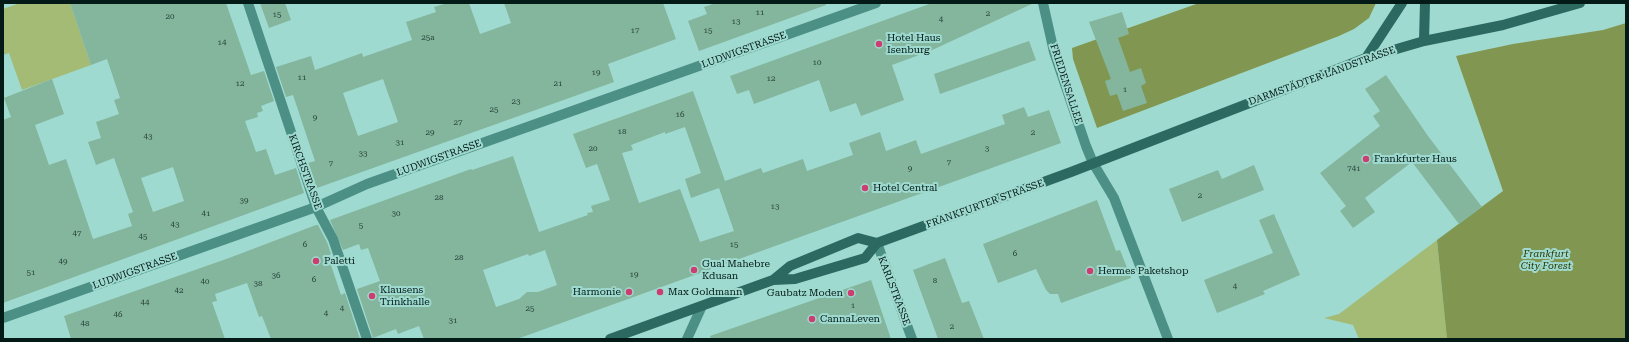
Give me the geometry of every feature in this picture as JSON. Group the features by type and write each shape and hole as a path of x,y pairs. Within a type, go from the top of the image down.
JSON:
{"main road":[{"path":"1366,58 1402,3"},
{"path":"1424,42 1425,3"},
{"name":"DARMSTÄDTER LANDSTRASSE","path":"1093,164 1366,58 1424,42 1495,27 1580,3"},
{"name":"FRANKFURTER STRASSE","path":"610,339 773,280 795,279 865,258 877,243 1093,164"},
{"name":"FRANKFURTER STRASSE","path":"773,280 790,266 858,238 877,243"}],"street":[{"name":"KIRCHSTRASSE","path":"248,3 316,207 333,239 367,339"},
{"name":"LUDWIGSTRASSE","path":"3,318 316,207 367,184 876,3"},
{"name":"FRIEDENSALLEE","path":"1043,3 1058,64 1086,146 1093,164 1114,198 1168,339"},
{"name":"KARLSTRASSE","path":"877,243 912,339"},
{"path":"687,339 702,306"}],"green space":[{"path":"20,3 70,3 91,65 22,90 9,53 3,55 3,9"},
{"path":"1199,3 1376,3 1369,18 1354,29 1339,36 1097,128 1073,59 1072,48"},
{"name":"Frankfurt City Forest","path":"1626,23 1626,339 1447,339 1437,240 1503,191 1456,56 1513,44 1603,30"},
{"path":"1437,240 1447,339 1359,339 1353,325 1324,318 1339,314"}],"building":[{"path":"70,3 226,3 251,75 264,71 274,101 261,106 263,111 257,113 258,117 245,121 256,152 266,149 275,175 296,168 304,193 3,303 3,120 11,117 4,98 52,79 64,114 35,125 49,165 66,159 93,239 132,226 128,214 133,212 114,158 96,165 88,142 101,138 96,122 119,114 114,100 120,98 107,59 91,65","holes":["173,167 184,201 153,212 141,178"]},
{"path":"260,3 285,3 291,20 269,28"},
{"path":"447,3 469,3 480,34 511,23 504,3 663,3 676,39 608,64 614,82 317,188 308,163 315,161 293,95 286,97 276,67 311,56 315,70 362,53 363,57 412,40 406,22 436,12 434,7","holes":["383,79 398,122 358,136 343,93"]},
{"path":"716,3 826,3 826,5 699,51 688,21 707,14 704,7"},
{"path":"932,3 1034,3 930,51 892,65 904,100 861,116 856,103 830,112 819,80 754,104 749,90 737,94 730,76"},
{"path":"1122,12 1129,34 1118,38 1130,72 1141,68 1146,83 1141,86 1147,103 1123,111 1117,94 1110,96 1105,81 1111,79 1089,22"},
{"path":"1029,41 1036,60 940,94 934,74"},
{"path":"1386,75 1428,136 1482,207 1459,224 1412,162 1365,198 1375,212 1353,228 1340,211 1346,206 1320,173 1380,126 1373,116 1380,111 1365,89"},
{"path":"693,91 725,181 761,168 763,173 803,159 807,171 853,155 849,143 880,132 886,151 916,140 921,154 1005,124 1002,115 1024,107 1028,117 1049,110 1061,143 517,339 424,339 419,326 398,334 396,329 373,338 357,289 380,281 368,248 361,250 359,244 343,250 330,220 471,169 472,170 513,156 539,232 588,215 587,213 593,212 591,206 610,200 597,164 586,168 573,134","holes":["685,127 701,173 685,179 691,198 719,188 734,231 700,242 680,189 639,203 622,153 633,150 631,145 665,132 665,134","545,250 557,285 538,292 527,292 519,299 496,307 483,270 528,254 529,256"]},
{"path":"1254,165 1264,190 1182,222 1169,189 1218,170 1222,179"},
{"path":"1097,200 1116,251 1120,250 1131,278 1061,303 1058,294 1050,294 1046,290 1036,269 998,283 983,244"},
{"path":"1274,214 1300,275 1263,291 1265,294 1217,313 1204,280 1273,253 1259,220"},
{"path":"318,225 327,242 331,254 328,256 341,295 345,293 360,339 271,339 262,316 259,317 247,283 215,294 217,301 212,302 225,339 71,339 64,316 229,258"},
{"path":"945,258 962,303 969,301 984,339 938,339 913,270"},
{"path":"871,280 891,339 711,339 710,336"}],"place":[{"name":"Hotel Haus Isenburg","path":"879,44"},
{"name":"Frankfurter Haus","path":"1366,159"},
{"name":"Hotel Central","path":"865,188"},
{"name":"Paletti","path":"316,261"},
{"name":"Gual Mahebre Kdusan","path":"694,270"},
{"name":"Hermes Paketshop","path":"1090,271"},
{"name":"Harmonie","path":"629,292"},
{"name":"Max Goldmann","path":"660,292"},
{"name":"Gaubatz Moden","path":"851,293"},
{"name":"Klausens Trinkhalle","path":"372,296"},
{"name":"CannaLeven","path":"812,319"}]}
